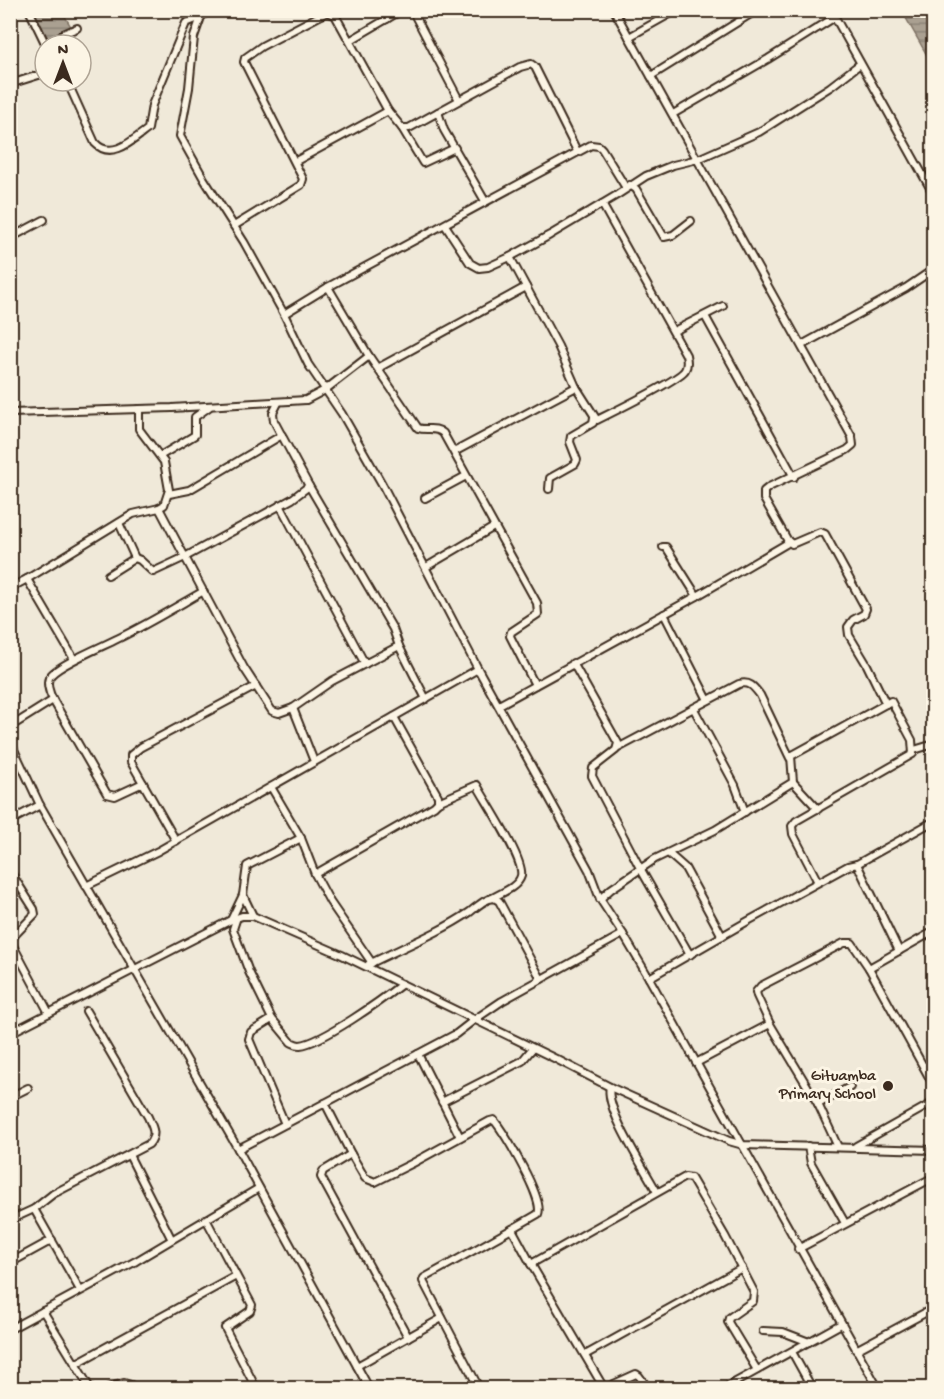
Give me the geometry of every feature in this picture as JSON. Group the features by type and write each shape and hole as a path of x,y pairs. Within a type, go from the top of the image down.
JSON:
{"street":[{"path":"29,10 41,33"},
{"path":"72,93 99,148 106,150 120,148 148,129 152,105 186,23 201,17 208,10"},
{"path":"307,10 312,19"},
{"path":"382,10 387,19"},
{"path":"351,40 402,10"},
{"path":"412,10 459,100"},
{"path":"614,10 850,433 853,445 794,477 770,487 763,494 788,541 792,544 814,533 825,534 866,609 864,614 853,620 848,627 849,635 886,704"},
{"path":"629,37 677,10"},
{"path":"651,76 757,10"},
{"path":"831,10 933,195"},
{"path":"234,226 301,185 302,175 244,62 245,58 262,46 323,13 335,15 351,40 388,111 402,128 423,164 455,148"},
{"path":"201,17 194,37 189,88 180,136 284,314 308,364 348,424 426,567 478,669 589,870 600,899 649,978 878,1389"},
{"path":"672,114 768,59 835,17"},
{"path":"65,33 77,28"},
{"path":"402,128 408,128 520,67 531,64 535,67 577,151"},
{"path":"445,225 475,267 488,267 510,257 602,204 628,186 667,167 698,159 759,132 830,87 860,64"},
{"path":"10,84 33,77"},
{"path":"296,161 388,111"},
{"path":"438,112 441,122 485,201"},
{"path":"284,314 328,287 591,145 599,146 628,186 636,189 664,237 673,235 691,221"},
{"path":"510,257 558,346 576,387 597,420 670,381 687,367 686,355 602,204"},
{"path":"10,238 44,220"},
{"path":"802,345 906,288 933,269"},
{"path":"378,368 526,286"},
{"path":"328,287 369,356 418,428 439,430 454,452 539,606 537,614 511,632 510,636 535,685"},
{"path":"674,332 723,306"},
{"path":"705,316 794,477"},
{"path":"10,413 278,403 311,399 369,356"},
{"path":"454,452 576,387"},
{"path":"268,403 309,486 393,629 399,646 426,699"},
{"path":"273,413 278,403"},
{"path":"160,456 195,435 195,417 210,406"},
{"path":"10,588 133,514 164,505 169,494 164,462 148,444 139,429 139,409"},
{"path":"549,489 550,478 574,464 576,460 570,442 571,436 593,423 594,417"},
{"path":"169,494 189,490 282,435"},
{"path":"425,498 466,476"},
{"path":"119,523 135,558 153,572 280,505 309,486"},
{"path":"280,505 365,664"},
{"path":"159,508 202,592 272,711 279,713 293,708 332,681 399,646"},
{"path":"426,567 494,527"},
{"path":"499,705 697,596 788,541"},
{"path":"663,548 666,547 697,596"},
{"path":"108,575 135,558"},
{"path":"27,579 74,659"},
{"path":"143,783 115,796 107,794 53,700 49,689 49,677 74,659 117,639 202,592"},
{"path":"664,614 708,700"},
{"path":"573,663 617,739 618,748"},
{"path":"86,886 176,841 478,669"},
{"path":"690,955 640,868 592,776 593,768 618,748 739,684 750,684 765,705 790,758 793,782 818,809"},
{"path":"176,841 131,762 131,755 141,747 256,686"},
{"path":"10,728 53,700"},
{"path":"790,758 891,701 912,740 914,750 911,757 796,821 792,826 818,882"},
{"path":"293,708 313,759"},
{"path":"694,709 735,785 745,812"},
{"path":"394,717 438,796 438,802"},
{"path":"10,741 40,805 238,1149 369,1389"},
{"path":"914,750 933,744"},
{"path":"302,769 320,754 336,750"},
{"path":"600,899 640,868 715,830 793,782"},
{"path":"315,874 438,802 477,785 521,864 518,883 441,929 369,965"},
{"path":"271,787 301,838 315,874 330,902 369,965"},
{"path":"10,821 40,805"},
{"path":"649,978 818,882 848,866 857,864 933,821"},
{"path":"301,838 247,866 243,895 233,925 249,972 272,1018 291,1042 300,1045 330,1032 382,1000 402,984"},
{"path":"668,853 685,868 722,936"},
{"path":"857,864 899,951"},
{"path":"10,871 35,914 11,938 49,1013"},
{"path":"243,895 253,916"},
{"path":"492,898 499,901 541,979"},
{"path":"10,1034 242,916 253,916 369,965 474,1020 714,1136 743,1144 933,1150"},
{"path":"869,968 933,931"},
{"path":"238,1149 456,1034 474,1020 541,979 623,934"},
{"path":"838,1147 818,1104 770,1024 756,992 761,986 846,942 855,945 933,1086"},
{"path":"10,1220 34,1209 53,1194 149,1144 154,1138 155,1132 148,1117 86,1011"},
{"path":"272,1018 251,1032 249,1039 285,1124"},
{"path":"696,1063 770,1024"},
{"path":"442,1102 522,1061 532,1048"},
{"path":"418,1054 460,1137"},
{"path":"924,1067 933,1062"},
{"path":"610,1087 608,1096 616,1116 657,1192"},
{"path":"818,1104 850,1087"},
{"path":"10,1098 28,1088"},
{"path":"855,1147 933,1102"},
{"path":"325,1103 365,1178 375,1182 380,1181 493,1120 505,1137 532,1187 540,1206 538,1214 424,1278 423,1285 479,1389"},
{"path":"808,1146 811,1163 845,1223"},
{"path":"351,1154 323,1171 321,1177 408,1337"},
{"path":"129,1155 171,1238"},
{"path":"531,1264 657,1192 685,1177 691,1178 742,1268 755,1297 753,1301 729,1318 728,1322 757,1370"},
{"path":"798,1249 933,1177"},
{"path":"10,1329 136,1261 171,1238 259,1188"},
{"path":"34,1209 80,1290"},
{"path":"206,1219 252,1308 225,1328 256,1389"},
{"path":"512,1229 573,1339 605,1389 636,1374 648,1389"},
{"path":"10,1263 52,1240"},
{"path":"585,1355 742,1268"},
{"path":"76,1363 236,1276"},
{"path":"856,1350 933,1308"},
{"path":"43,1311 90,1389"},
{"path":"357,1366 442,1318"},
{"path":"725,1389 842,1324"},
{"path":"763,1331 783,1332 809,1342"},
{"path":"792,1352 812,1389"},
{"path":"108,1389 124,1383 131,1385 133,1389"}],"shaded area":[{"path":"32,11 62,11 71,27 58,33 45,33"},
{"path":"902,11 933,11 933,66"}],"place":[{"name":"Gituamba Primary School","path":"888,1086"}]}
